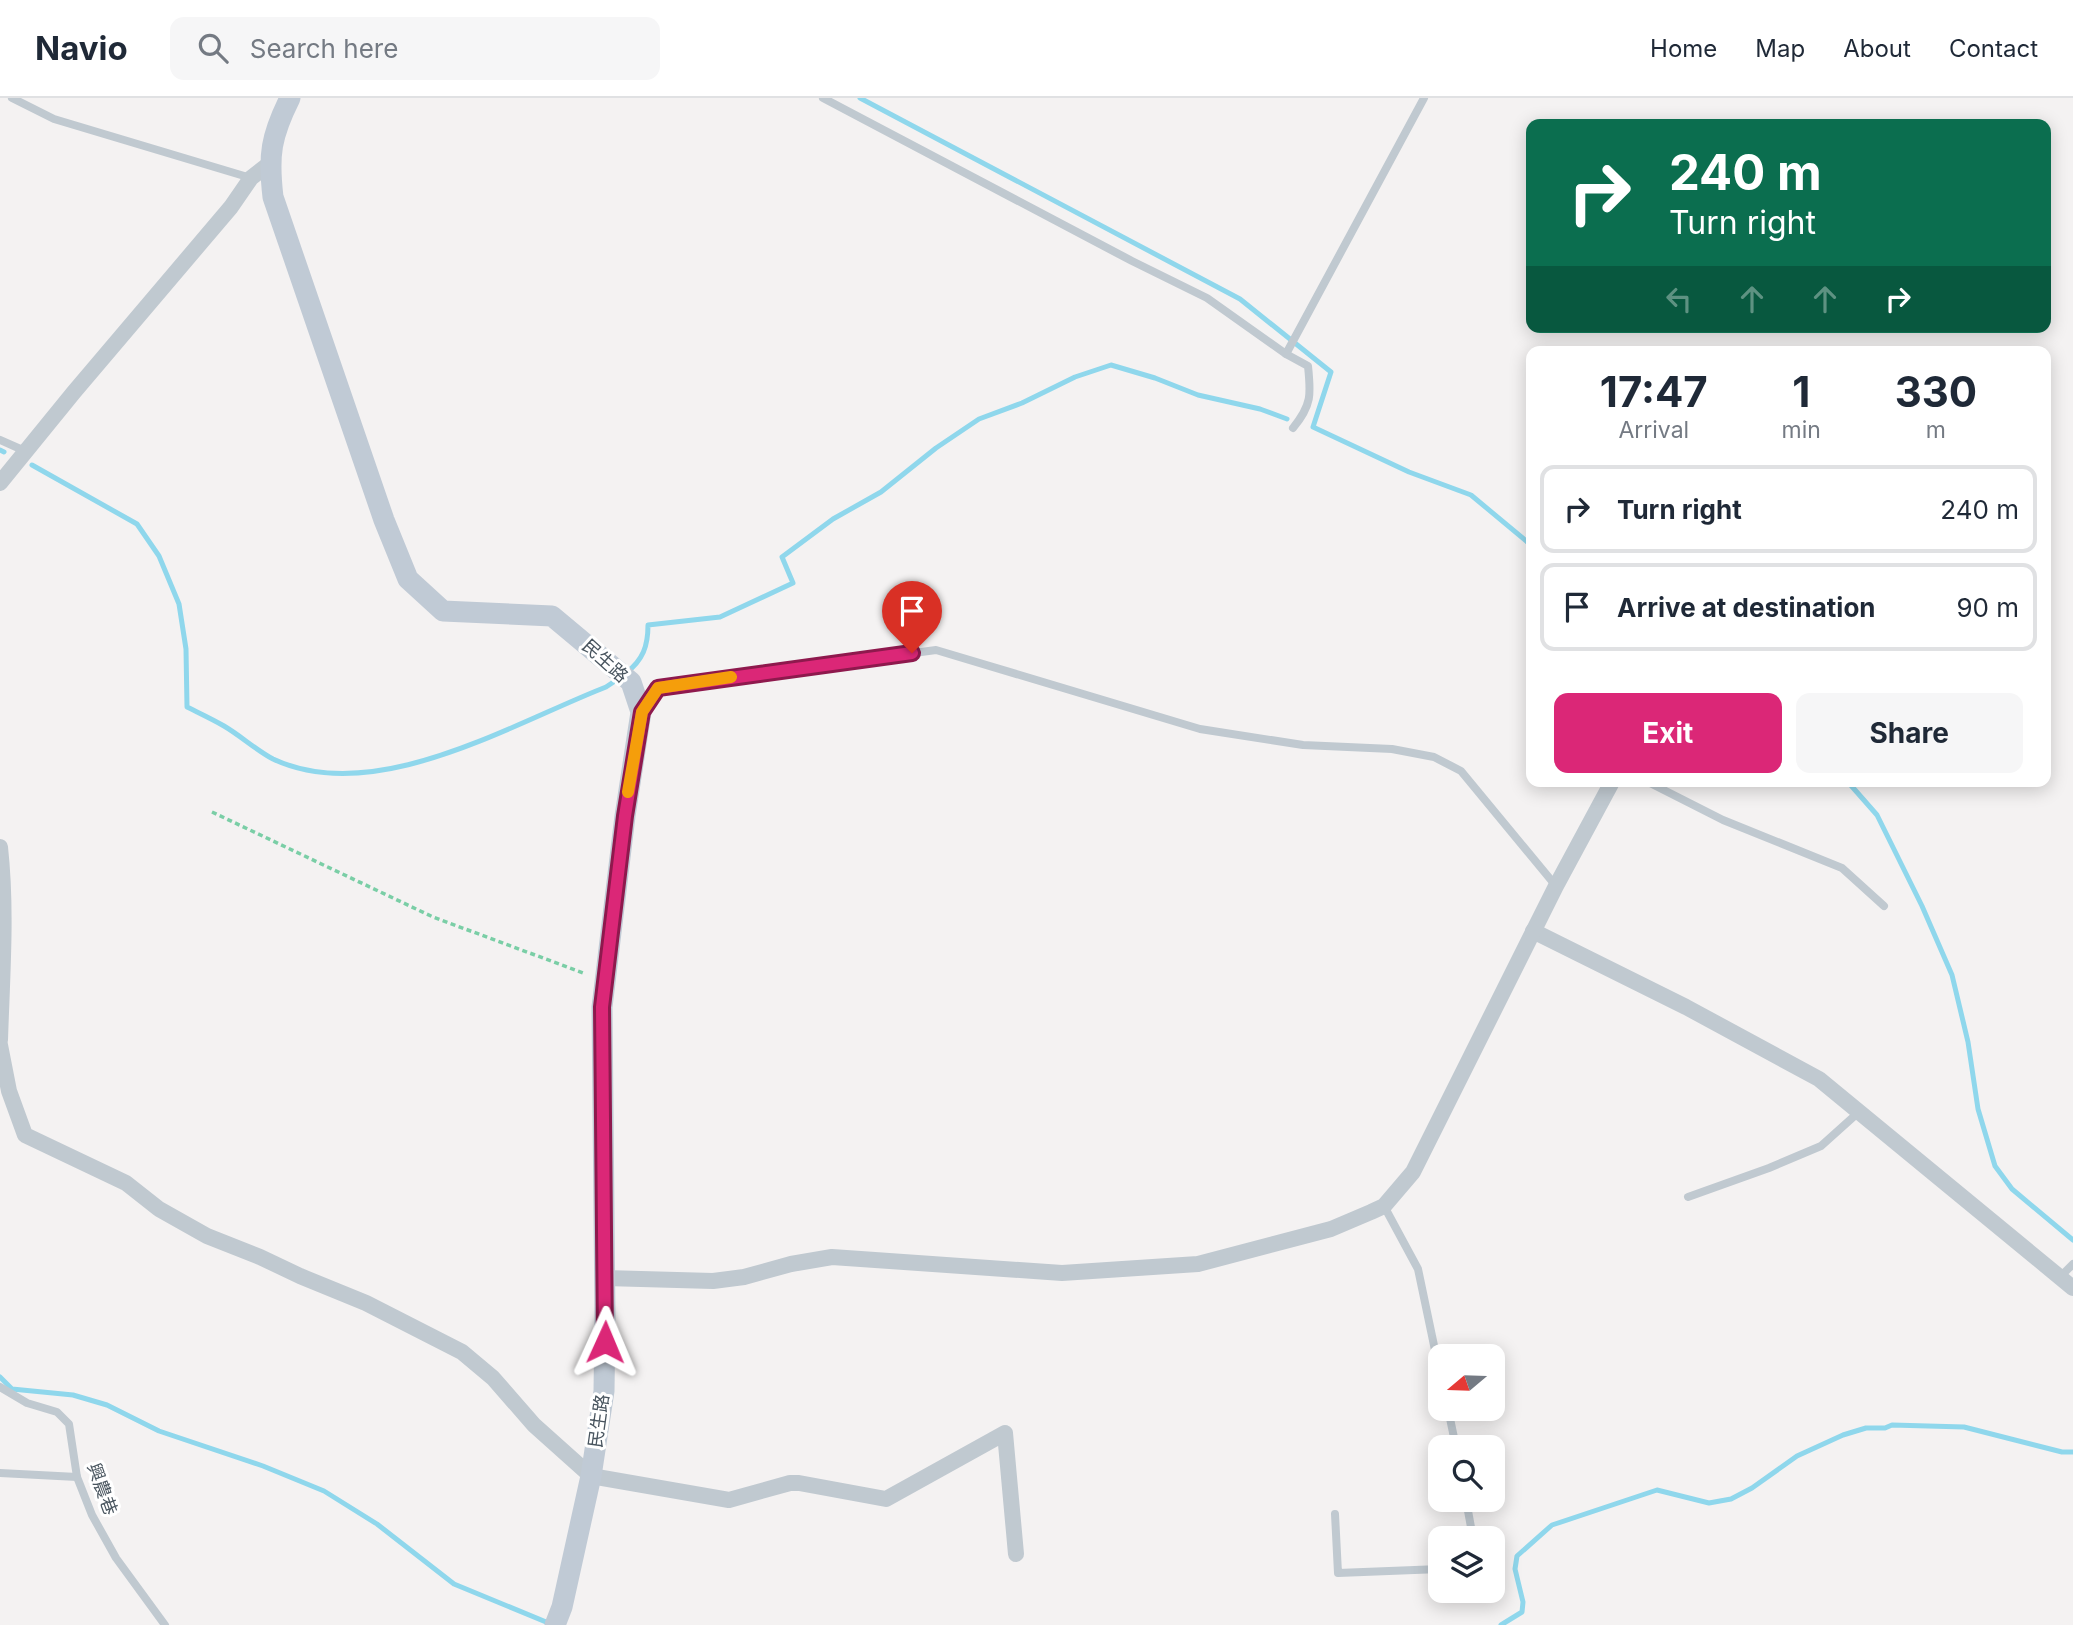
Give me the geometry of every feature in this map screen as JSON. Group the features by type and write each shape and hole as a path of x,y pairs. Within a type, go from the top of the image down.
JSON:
{"street":[{"name":"民生路","path":"290,98 277,124 269,164 273,197 384,520 408,579 443,611 552,616 631,682 642,712 625,816 602,1007 604,1391 591,1476 557,1620"},
{"path":"0,483 231,206 251,178 269,164"},
{"path":"605,1278 713,1281 744,1277 791,1264 832,1257 1062,1273 1198,1264 1331,1229 1384,1206 1413,1172 1533,931 1609,787"},
{"path":"0,847 3,924 0,1043 9,1091 24,1135 126,1183 159,1209 207,1236 366,1303 462,1352 493,1378 534,1425 591,1476 729,1500 790,1483 886,1499 1005,1433 1016,1554"},
{"path":"1533,931 1686,1007 1819,1079 2073,1288"}],"lane":[{"path":"12,98 54,119 251,178"},
{"path":"823,98 1207,298 1286,354 1308,366 1309,402 1293,428"},
{"path":"1286,354 1424,98"},
{"path":"0,440 25,450"},
{"path":"642,712 658,688 936,650 1200,729 1303,745 1392,749 1434,757 1461,771 1556,886"},
{"path":"1658,787 1723,820 1842,868 1884,906"},
{"path":"1688,1197 1821,1146 1860,1111"},
{"path":"1384,1206 1418,1269 1434,1344"},
{"path":"2059,1278 2073,1264"},
{"name":"興農巷","path":"0,1387 27,1403 57,1412 69,1424 78,1477 92,1515 116,1558 165,1625"},
{"path":"0,1473 78,1477"},
{"path":"1335,1514 1338,1573 1428,1569"}],"path":[{"path":"212,812 433,917 605,981"}],"waterway":[{"path":"860,98 1240,299 1331,372 1313,427 1409,472 1471,495 1526,541"},
{"path":"626,673 637,663 643,652 648,625 720,617 793,583 782,557 833,519 881,492 936,448 979,419 1022,403 1075,377 1111,365 1198,395 1260,409 1287,419"},
{"path":"0,450 4,452"},
{"path":"32,465 137,524 159,556 179,604 186,649 187,707 224,726 273,759 313,771 355,773 398,767 486,739 606,687 618,679"},
{"path":"1852,787 1877,815 1922,906 1952,975 1968,1042 1978,1109 1995,1166 2012,1189 2073,1240"},
{"path":"0,1377 12,1389 73,1395 107,1405 159,1431 263,1466 324,1491 377,1524 454,1584 551,1624"},
{"path":"1501,1625 1522,1612 1523,1602 1515,1569 1517,1556 1552,1525 1657,1490 1709,1503 1731,1499 1752,1488 1797,1456 1843,1435 1866,1428 1885,1428 1892,1425 1964,1427 2062,1452 2073,1452"}],"slow traffic":[{"path":"628,792 642,712 658,688 731,677"}],"route":[{"path":"605,1342 602,1007 625,816 642,712 658,688 912,653"}]}
